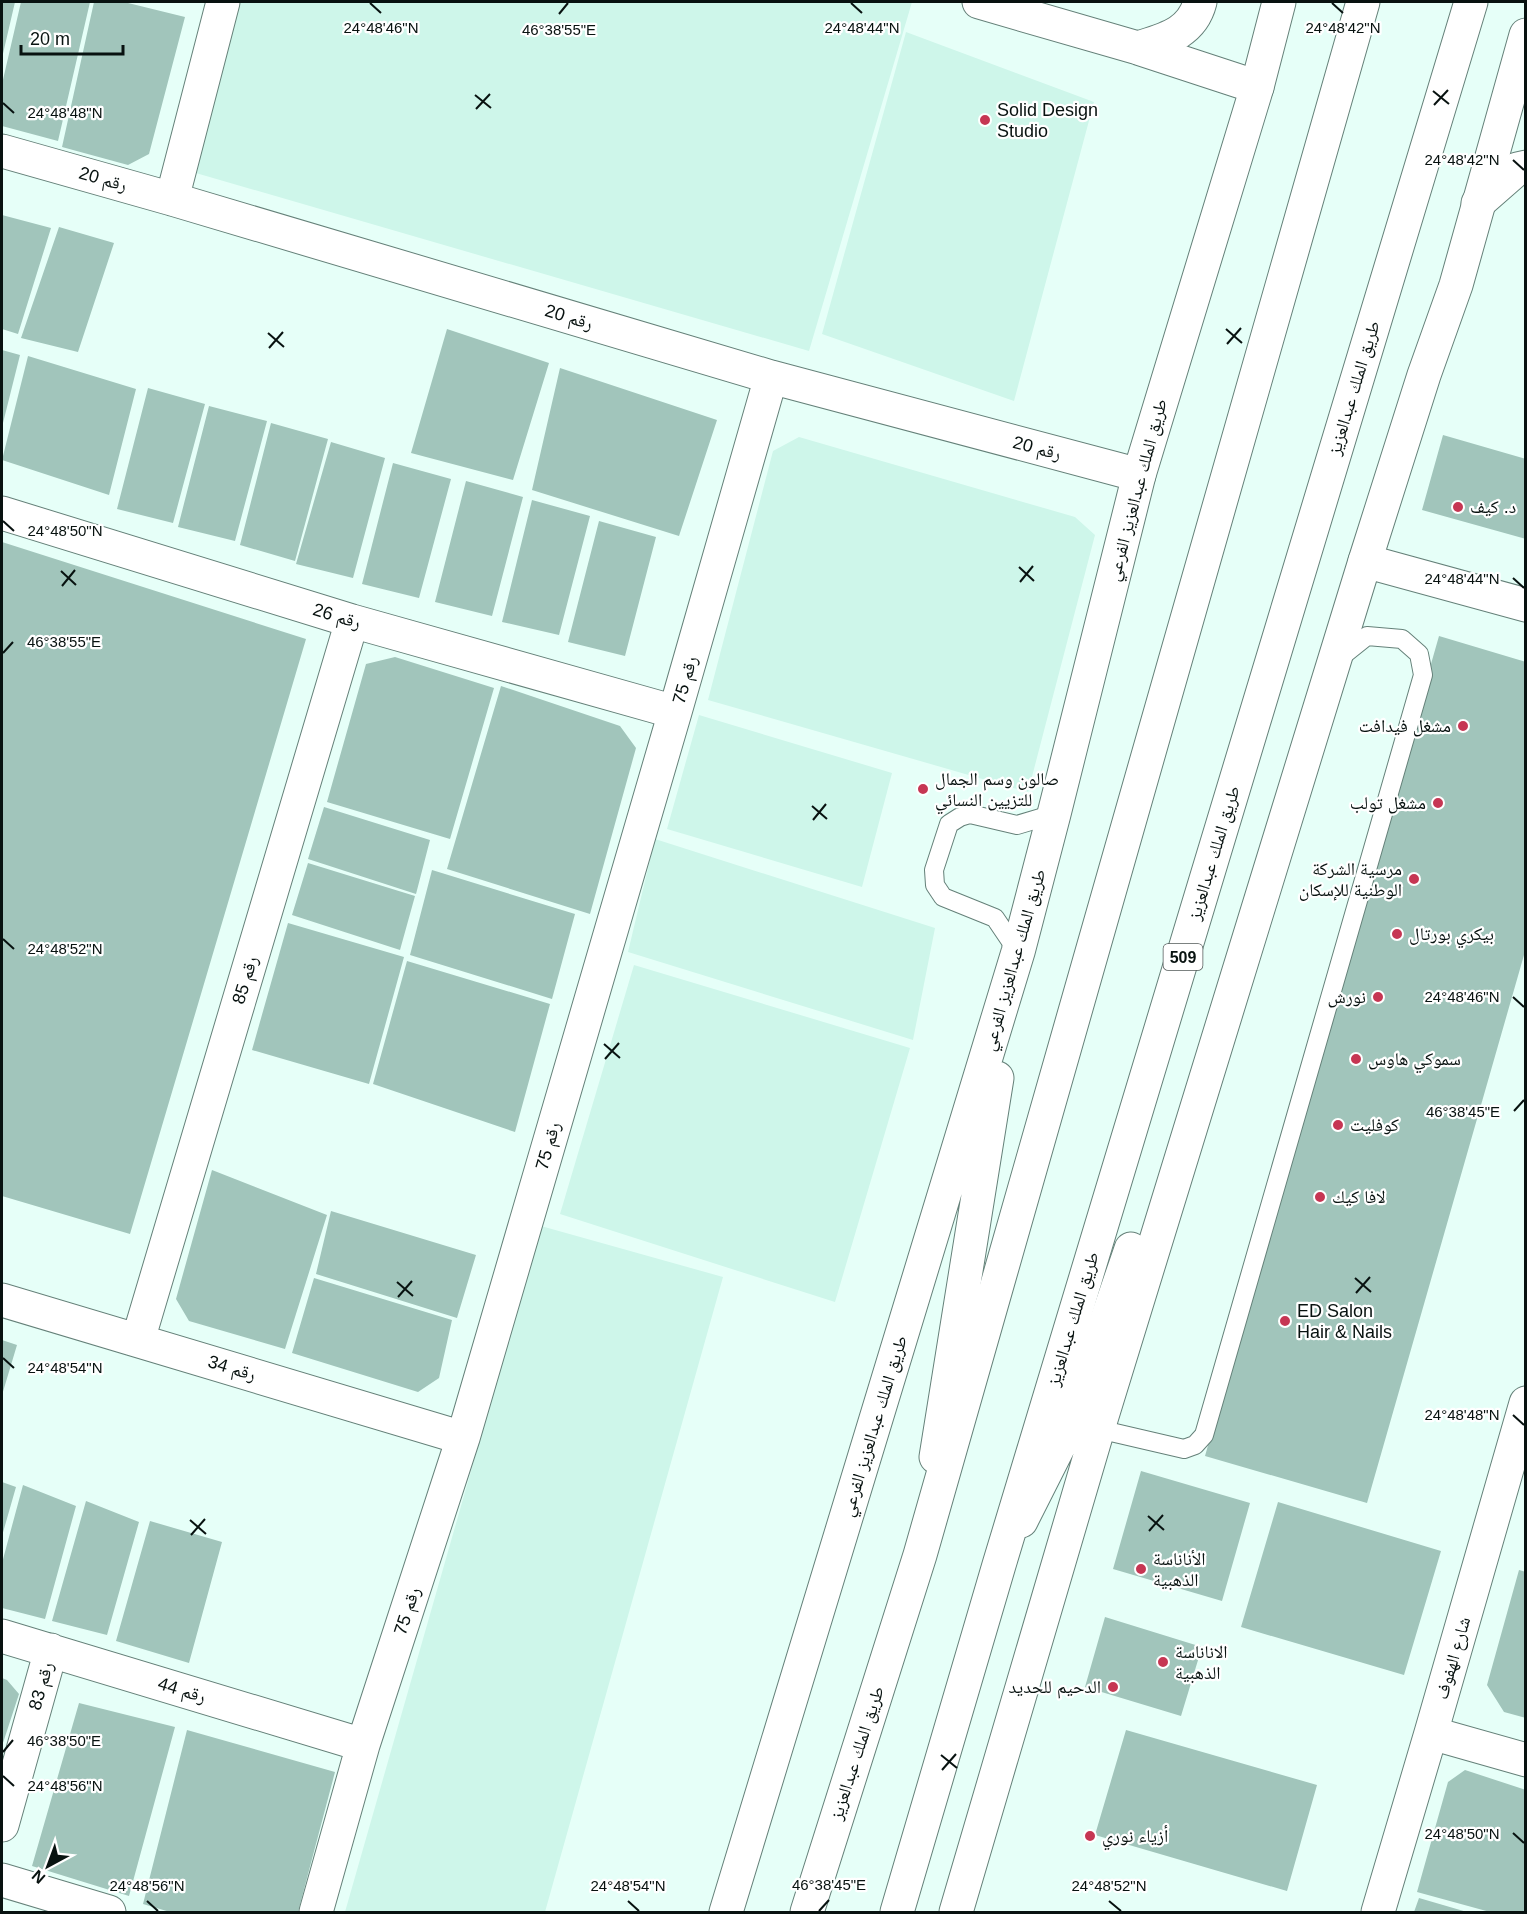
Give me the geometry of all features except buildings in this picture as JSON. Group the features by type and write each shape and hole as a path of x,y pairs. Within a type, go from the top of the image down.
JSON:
{"main road":[{"path":"172,199 223,2"},
{"path":"979,2 1138,48 1257,87"},
{"path":"1138,48 1173,37 1197,13 1200,2"},
{"name":"طريق الملك عبدالعزيز الفرعي","path":"726,1912 1018,952 1139,475 1257,87 1279,2"},
{"name":"طريق الملك عبدالعزيز","path":"807,1912 920,1556 1363,2"},
{"name":"طريق الملك عبدالعزيز","path":"897,1912 999,1565 1471,2"},
{"path":"956,1912 1098,1429 1365,561 1424,375 1456,285 1526,35"},
{"name":"رقم 20","path":"2,151 172,199 771,377 1139,475"},
{"path":"1478,203 1517,170 1526,167"},
{"name":"رقم 75","path":"316,1912 363,1745 463,1438 771,377"},
{"name":"رقم 26","path":"2,513 352,621 675,712"},
{"path":"1365,561 1526,605"},
{"name":"رقم 85","path":"138,1340 352,621"},
{"path":"920,1556 1018,952"},
{"path":"999,1565 1073,1418 1175,1122 1223,1025"},
{"name":"رقم 34","path":"2,1300 463,1438"},
{"name":"شارع الهفوف","path":"1378,1912 1526,1403"},
{"name":"رقم 44","path":"2,1636 363,1745"},
{"name":"رقم 83","path":"2,1825 51,1650"},
{"path":"1431,1733 1526,1760"},
{"path":"2,1880 110,1912"}],"lane":[{"path":"1098,1429 1184,1449 1195,1444 1204,1435 1423,675 1419,654 1402,639 1367,636 1335,661"},
{"path":"1018,952 995,918 943,897 935,885 934,870 950,824 960,817 970,814 1017,825 1054,814"}],"shaded area":[{"path":"234,2 912,2 809,351 189,171"},
{"path":"906,32 1094,102 1014,401 822,334"},
{"path":"799,437 1075,517 1095,535 1028,792 708,700 773,451"},
{"path":"699,715 892,773 862,887 667,829"},
{"path":"655,839 935,928 913,1040 628,952"},
{"path":"634,965 910,1048 835,1302 560,1214"},
{"path":"541,1226 723,1277 545,1912 345,1912"}],"place":[{"name":"Solid Design Studio","path":"985,120"},
{"name":"د. كيف","path":"1458,507"},
{"name":"مشغل فيدافت","path":"1463,726"},
{"name":"صالون وسم الجمال للتزيين النسائي","path":"923,789"},
{"name":"مشغل تولب","path":"1438,803"},
{"name":"مرسية الشركة الوطنية للإسكان","path":"1414,879"},
{"name":"بيكري بورتال","path":"1397,934"},
{"name":"نورش","path":"1378,997"},
{"name":"سموكي هاوس","path":"1356,1059"},
{"name":"كوفليت","path":"1338,1125"},
{"name":"لافا كيك","path":"1320,1197"},
{"name":"ED Salon Hair & Nails","path":"1285,1321"},
{"name":"الأناناسة الذهبية","path":"1141,1569"},
{"name":"الاناناسة الذهبية","path":"1163,1662"},
{"name":"الدحيم للحديد","path":"1113,1687"},
{"name":"أزياء نوري","path":"1090,1836"}]}
